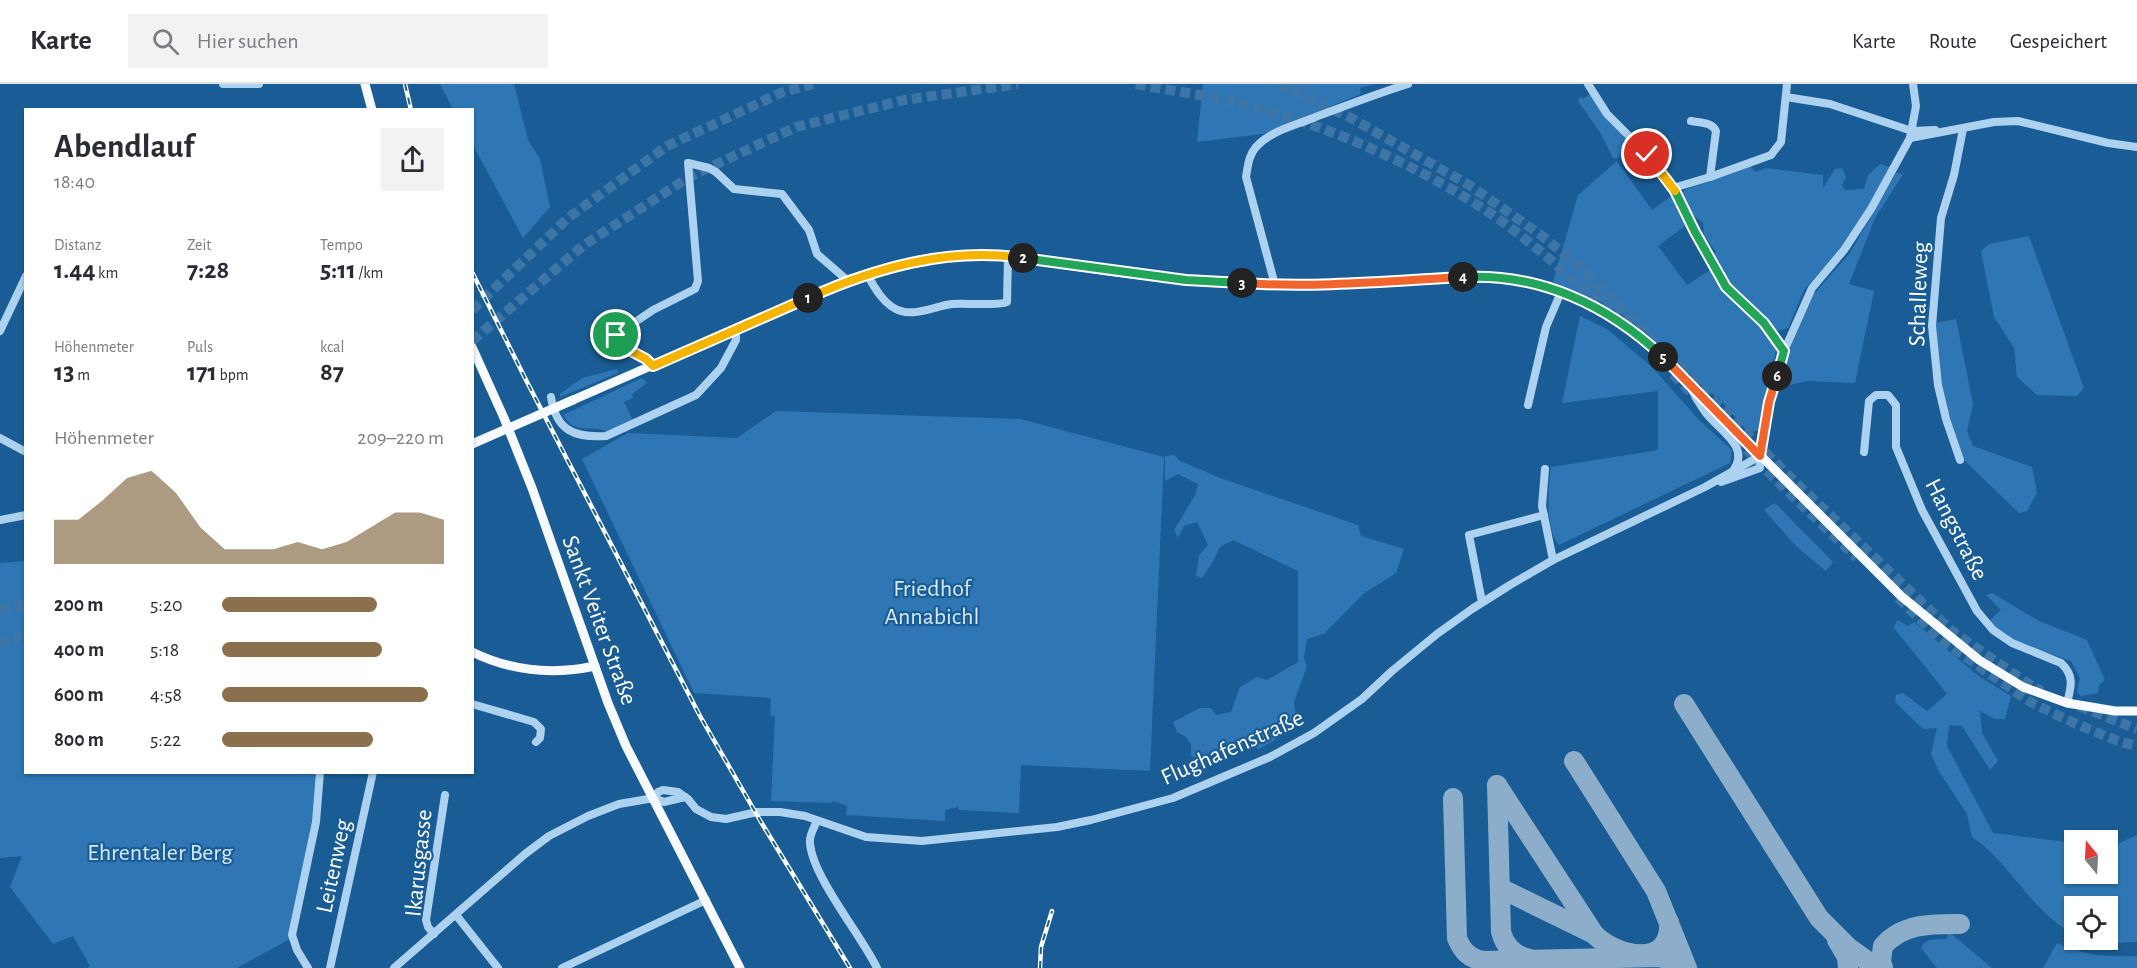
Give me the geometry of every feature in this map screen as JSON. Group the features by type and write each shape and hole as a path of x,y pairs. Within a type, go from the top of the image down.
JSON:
{"main road":[{"path":"365,84 371,108"},
{"path":"474,443 848,280 935,258 968,255 1008,257 1186,280 1275,285 1479,276 1515,280 1561,292 1592,304 1641,336 1901,596 1979,660 2023,687 2067,703 2115,711 2137,711"},
{"name":"Sankt Veiter Straße","path":"474,351 532,488 626,746 740,968"},
{"path":"474,653 490,660 547,672 579,670 595,666"}],"street":[{"path":"223,84 259,84"},
{"path":"1275,285 1246,177 1248,160 1255,148 1269,136 1286,128 1408,84"},
{"path":"1588,84 1607,114 1647,154 1673,188 1726,287 1764,323 1784,351"},
{"path":"1673,188 1771,155 1781,142 1787,84"},
{"path":"1760,456 1769,402 1784,351 1812,288 1850,242 1871,209 1911,134 1916,106 1913,84"},
{"path":"1786,97 1830,104 1911,134 1964,129 1994,122 2018,121 2108,143 2137,147"},
{"path":"1691,121 1712,125 1716,131 1710,177"},
{"name":"Schalleweg","path":"1960,460 1946,419 1938,385 1932,326 1941,218 1954,176 1964,129"},
{"path":"653,366 646,359 618,344 615,339 616,335 653,310 695,289 698,281 688,163 717,172 734,189 782,194 809,230 817,254 848,280"},
{"path":"867,274 888,304 902,312 949,304 978,302 999,304 1007,302 1008,257"},
{"path":"0,332 24,280"},
{"path":"1528,405 1546,327 1561,292"},
{"path":"551,397 558,418 568,431 591,437 606,436 696,395 721,368 736,340 736,330"},
{"path":"1689,384 1706,413 1737,446 1739,458 1732,472"},
{"name":"Hangstraße","path":"1864,452 1869,401 1876,395 1888,395 1896,405 1896,447 1922,510 1967,593 1984,621 1993,630 2012,643 2061,663 2067,669 2072,683 2067,703"},
{"path":"0,438 24,448"},
{"name":"Flughafenstraße","path":"394,968 525,854 549,836 626,802 654,798 664,802 685,797 703,814 718,819 734,818 757,812 780,812 818,821 866,837 922,841 1057,827 1173,798 1270,757 1314,733 1362,699 1420,648 1482,602 1553,560 1705,487 1760,456 1760,468 1705,487"},
{"path":"1545,469 1542,506 1553,560"},
{"path":"0,520 24,515"},
{"path":"1482,602 1469,535 1544,515"},
{"path":"474,705 534,722 540,729 540,738 536,742"},
{"path":"308,968 297,950 292,935 316,822 320,774"},
{"name":"Leitenweg","path":"330,968 373,774"},
{"name":"Ikarusgasse","path":"434,934 426,920 445,795"},
{"path":"818,821 810,836 818,870 877,968"},
{"path":"562,968 706,900"},
{"path":"456,915 498,968"}],"green space":[{"path":"440,84 514,84 528,140 540,159 550,207 523,238 474,147 474,108 452,108"},
{"path":"1203,84 1375,84 1360,88 1361,94 1262,134 1197,142"},
{"path":"1590,94 1599,109 1635,145 1617,159 1613,158 1601,134 1578,101 1581,96 1583,99"},
{"path":"1617,161 1652,210 1673,195 1685,226 1658,246 1687,285 1710,270 1729,298 1760,325 1772,340 1776,350 1758,430 1749,433 1718,397 1707,391 1659,344 1630,320 1602,303 1553,282 1578,195"},
{"path":"1880,164 1890,167 1868,207 1840,249 1804,290 1788,328 1777,331 1727,279 1713,257 1716,252 1704,236 1703,223 1688,209 1683,200 1684,190 1751,166 1755,172 1766,168 1823,175 1823,188 1835,169 1842,168 1846,177 1842,185 1845,190 1864,189 1868,175"},
{"path":"1896,173 1903,174 1875,218 1849,284 1874,291 1855,383 1807,381 1777,388 1793,339 1812,296 1850,253"},
{"path":"2029,236 2084,388 2077,396 2037,395 2017,377 2014,348 1994,317 1981,251 1989,244"},
{"path":"1580,316 1607,329 1652,367 1699,420 1732,450 1730,463 1559,545 1551,529 1549,497 1551,467 1658,450 1658,391 1562,403"},
{"path":"1956,319 1973,404 1967,431 1973,446 2032,467 2037,493 2027,511 2019,513 1963,459 1950,421 1942,385 1935,323"},
{"path":"617,369 618,373 560,397 560,394 582,378"},
{"path":"642,378 647,383 632,394 633,398 624,402 633,420 606,431 577,427 563,415"},
{"name":"Friedhof Annabichl","path":"776,411 1020,419 1164,457 1150,771 1021,765 1019,813 959,810 958,807 945,810 945,821 846,815 847,806 833,801 832,803 771,801 775,716 770,716 771,698 694,693 582,459 628,433 737,438"},
{"path":"1174,455 1180,461 1223,479 1358,525 1361,536 1404,549 1396,573 1363,594 1324,634 1307,639 1304,658 1307,666 1294,702 1297,727 1259,749 1245,744 1200,760 1191,756 1191,744 1185,736 1177,732 1173,722 1200,708 1211,708 1216,715 1231,712 1240,687 1257,677 1267,680 1298,662 1298,571 1233,540 1220,547 1202,578 1196,576 1199,555 1208,545 1197,522 1184,526 1178,538 1174,530 1195,495 1198,484 1178,474 1165,481 1165,456"},
{"path":"1775,503 1833,562 1826,571 1796,546 1764,510"},
{"name":"Ehrentaler Berg","path":"24,561 24,774 318,774 316,805 290,939 237,968 87,968 90,966 73,936 53,944 10,887 22,856 0,858 0,563"},
{"path":"1992,593 2039,621 2087,640 2105,680 2099,685 2098,693 2081,696 2077,692 2080,678 2071,661 2017,641 1997,629 1989,621 2001,610 1986,595"},
{"path":"1897,620 1908,626 1914,622 1980,677 2011,696 2005,719 1995,719 1980,711 1982,733 1998,761 1990,770 1962,726 1949,725 1947,746 1993,833 2064,842 2064,884 2118,884 2118,844 2137,835 2137,942 2118,943 2118,896 2064,896 2064,928 2045,913 1998,860 1972,837 1967,814 1940,773 1931,754 1937,728 1923,729 1895,702 1896,695 1903,693 1927,711 1947,694 1894,628"},
{"path":"1948,931 1992,968 1937,968 1921,948 1926,942 1947,939"},
{"path":"2057,943 2064,946 2064,950 2096,955 2137,956 2137,968 2043,968"}],"taxiway":[{"path":"1684,704 1819,918 1849,948 1877,968"},
{"path":"1574,761 1656,891 1687,968"},
{"path":"1497,785 1594,934 1604,942 1629,953 1653,952 1662,947 1668,937 1669,922"},
{"path":"1497,785 1501,932 1511,950 1530,959"},
{"path":"1453,798 1457,938 1461,947 1470,956 1483,961 1659,957 1670,960 1682,968"},
{"path":"1500,888 1594,934"},
{"path":"1883,968 1881,961 1883,946 1899,933 1918,926 1960,924"},
{"path":"1837,940 1847,957 1848,968"}],"tunnel":[{"path":"474,308 568,218 667,146 783,92 813,84"},
{"path":"474,339 584,245 689,177 796,127 904,100 1018,84"},
{"path":"1136,84 1216,98 1274,112 1334,133 1421,172 1495,216 1549,258 1617,318"},
{"path":"1279,84 1351,118 1469,185 1541,235 1580,267 1790,477 1953,632 2042,691"},
{"path":"1673,374 1779,483 1857,558"},
{"path":"1898,598 1940,639 2030,702 2118,741 2137,746"},
{"path":"0,610 24,604"},
{"path":"0,643 24,636"},
{"path":"2079,706 2137,729"}],"railway":[{"path":"405,84 411,108"},
{"path":"474,276 700,716 761,822 850,968"},
{"path":"1040,968 1041,947 1052,911"}],"route":[{"path":"616,335 615,339 618,344 646,359 653,366 848,280 915,262 968,255 1013,257 1186,280 1275,285 1479,276 1515,280 1561,292 1592,304 1616,319 1641,336 1760,456 1769,402 1784,351 1764,323 1726,287 1673,188 1647,154"}]}
